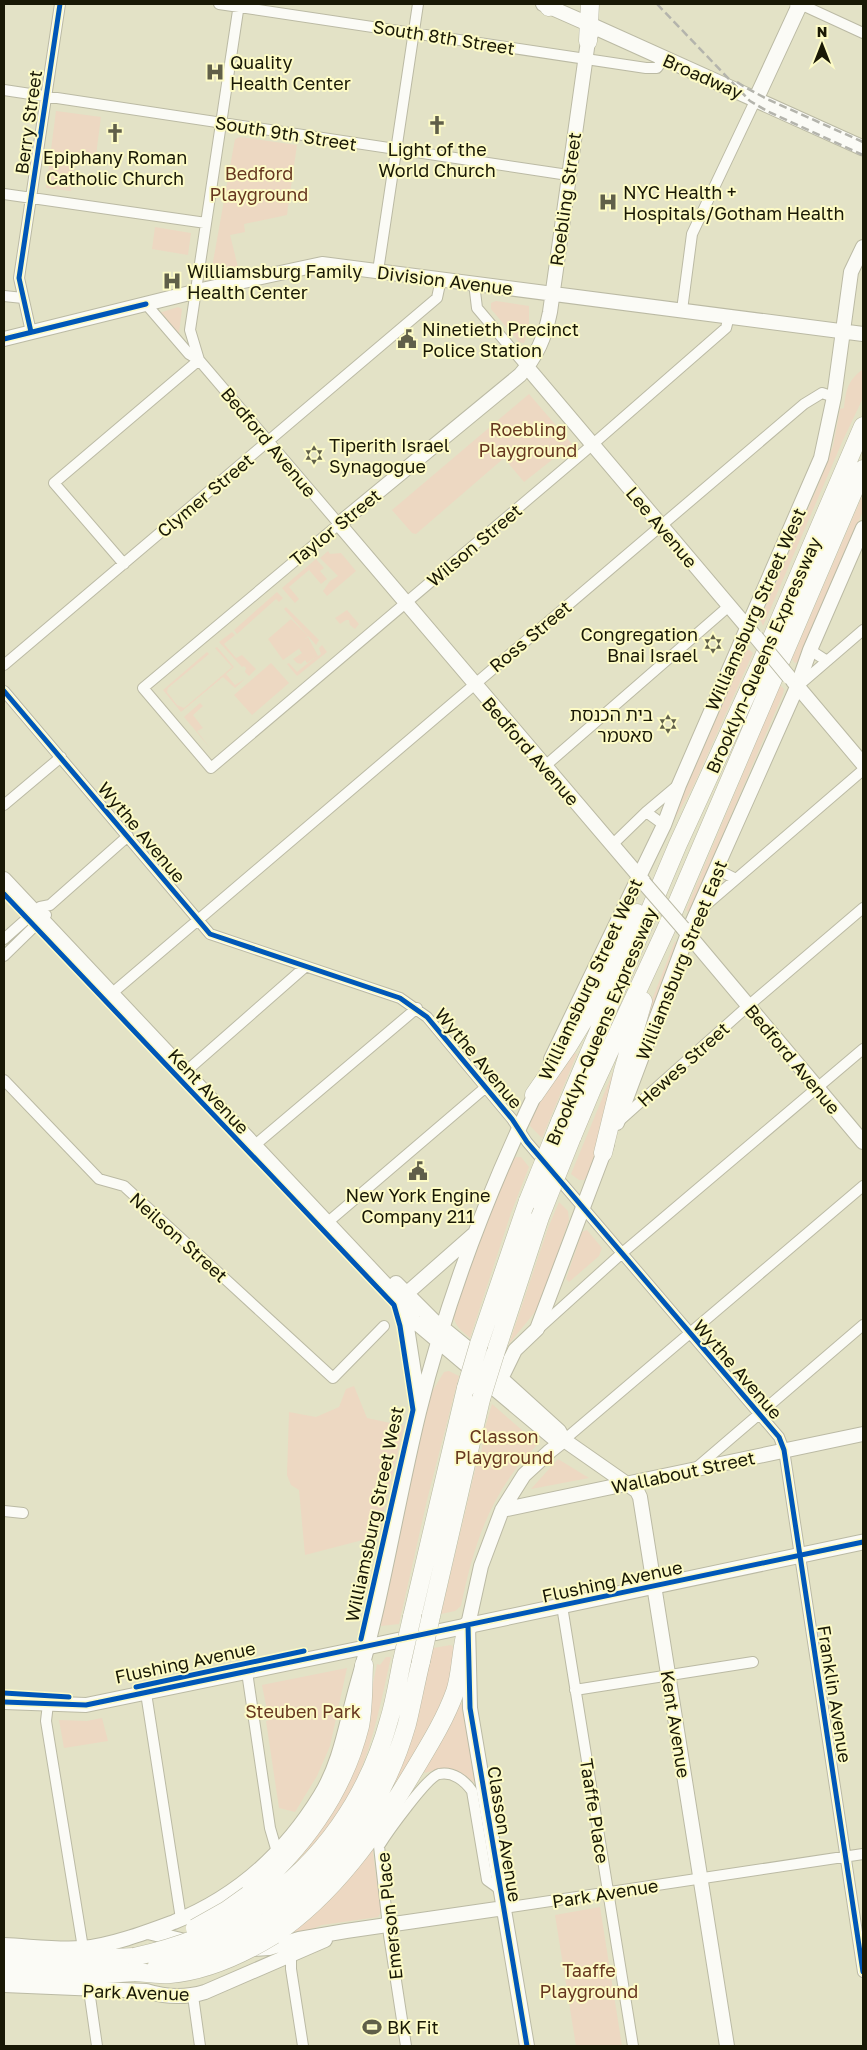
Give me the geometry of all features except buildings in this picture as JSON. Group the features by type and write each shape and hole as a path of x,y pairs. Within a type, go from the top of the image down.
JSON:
{"highway":[{"path":"590,4 590,30"},
{"name":"Brooklyn-Queens Expressway","path":"261,1915 288,1884 308,1866 339,1827 352,1807 373,1766 386,1729 466,1388 479,1344 528,1201 678,844 761,663 863,426"},
{"name":"Brooklyn-Queens Expressway","path":"261,1915 299,1897 319,1878 353,1837 367,1815 388,1773 406,1725 481,1399 540,1217 592,1089 679,931 863,469"},
{"path":"534,1095 590,1010 666,852 678,844"},
{"path":"603,1153 636,1024 679,931"},
{"path":"4,1972 75,1976 134,1965 156,1944 206,1923 261,1915 297,1919 339,1878 378,1826 404,1787 437,1730 456,1689 463,1640 468,1626"},
{"path":"4,1956 134,1965 170,1974 218,1962 246,1951 261,1915 266,1880 294,1851 336,1791 360,1726 363,1708 364,1665"}],"main road":[{"path":"756,99 799,4"},
{"name":"Broadway","path":"548,5 590,30 664,58 863,148"},
{"name":"Roebling Street","path":"527,367 538,351 547,327 590,30"},
{"name":"Williamsburg Street West","path":"148,1932 206,1907 230,1893 253,1876 277,1852 321,1796 334,1770 364,1665 420,1410 441,1334 473,1234 534,1095 641,880 679,785 752,632 821,458 834,397 851,272 863,247"},
{"name":"Division Avenue","path":"4,339 319,264 378,270 844,331 862,335"},
{"name":"Lee Avenue","path":"527,367 863,764"},
{"name":"Taylor Street","path":"339,524 520,375 527,367"},
{"name":"Bedford Avenue","path":"339,524 612,845 679,931 748,1006 863,1142"},
{"name":"Williamsburg Street East","path":"498,1384 515,1350 537,1330 603,1153 617,1123 679,931 698,912 793,682 810,650 863,528"},
{"name":"Kent Avenue","path":"4,868 40,913 331,1220 405,1301 498,1384 560,1431 564,1440 637,1491 640,1497 728,2046"},
{"name":"Kent Avenue","path":"4,879 117,989 191,1066 258,1143"},
{"path":"420,1410 405,1301 473,1234"},
{"name":"Wallabout Street","path":"502,1510 863,1434"},
{"name":"Classon Avenue","path":"527,2046 470,1708 468,1626 482,1566 502,1510 524,1475 564,1440"},
{"name":"Flushing Avenue","path":"4,1702 86,1705 863,1542"},
{"name":"Park Avenue","path":"4,1945 83,1948 148,1932 202,1945 245,1949 269,1948 299,1939 346,1930 504,1908"},
{"name":"Park Avenue","path":"4,1985 146,1991 157,1994 193,1996 346,1930"},
{"path":"146,1991 161,1984 164,1972 160,1945 156,1938 148,1932"}],"street":[{"name":"Berry Street","path":"31,332 19,278 60,4"},
{"name":"South 8th Street","path":"219,4 239,5 654,69 659,66 664,58"},
{"path":"378,270 418,4"},
{"path":"799,4 863,33"},
{"name":"Bedford Avenue","path":"199,360 190,330 239,5"},
{"name":"South 9th Street","path":"4,90 568,175"},
{"path":"682,310 692,234 756,99"},
{"path":"4,194 206,224"},
{"name":"Clymer Street","path":"4,665 437,298 441,279"},
{"name":"Lee Avenue","path":"474,283 477,308 527,367"},
{"path":"4,296 23,298"},
{"name":"Bedford Avenue","path":"146,304 189,354 199,360 339,524"},
{"name":"Wilson Street","path":"211,768 592,445 726,328 729,316"},
{"path":"124,564 54,483 199,360"},
{"name":"Ross Street","path":"117,989 804,404 822,393 834,397"},
{"name":"Taylor Street","path":"211,768 143,688 329,530 339,524"},
{"path":"545,766 729,606"},
{"path":"793,682 827,662 863,630"},
{"path":"810,650 827,662"},
{"name":"Wythe Avenue","path":"4,691 212,936 400,998 417,1008 427,1017 486,1087 527,1142 779,1437 784,1450"},
{"path":"4,805 61,757"},
{"path":"698,912 863,770"},
{"path":"612,845 646,812 679,785"},
{"path":"646,812 664,825"},
{"path":"4,939 20,923 40,913 50,905 128,836"},
{"path":"716,869 736,879"},
{"name":"Hewes Street","path":"617,1123 748,1006 863,908"},
{"path":"6,954 28,932 40,913"},
{"path":"191,1066 306,967"},
{"path":"258,1143 417,1008"},
{"path":"537,1330 622,1254 863,1049"},
{"name":"Neilson Street","path":"4,1080 99,1179 124,1186 333,1378 384,1326"},
{"path":"331,1220 486,1087"},
{"path":"564,1440 863,1186"},
{"path":"695,1469 863,1325"},
{"name":"Franklin Avenue","path":"784,1450 863,1972"},
{"path":"4,1512 23,1512"},
{"name":"Taaffe Place","path":"562,1606 633,2046"},
{"path":"575,1690 753,1662"},
{"path":"247,1672 270,1828 277,1852"},
{"path":"146,1693 181,1919"},
{"path":"48,1704 46,1721 83,1948"},
{"name":"Emerson Place","path":"406,2046 388,1924 379,1846 429,1780 438,1774 449,1774 458,1777 472,1791 487,1880 501,1890"},
{"name":"Park Avenue","path":"504,1908 863,1854"},
{"path":"291,1955 291,1969 303,2046"},
{"path":"89,1990 97,2046"},
{"path":"193,1996 200,2046"}],"green space":[{"path":"56,111 101,117 96,155 76,153 71,191 46,188"},
{"name":"Bedford Playground","path":"240,137 297,145 287,215 244,224 245,232 230,235 238,267 211,273 235,139"},
{"path":"155,227 191,233 188,255 152,249"},
{"path":"496,301 529,306 529,328 524,343 519,342 491,309 491,303"},
{"path":"178,307 182,309 179,333 177,334 159,313"},
{"path":"862,370 863,398 763,626 760,619 817,488 833,446 840,409 844,408 848,387 853,378"},
{"name":"Roebling Playground","path":"529,394 572,444 524,482 504,458 416,534 412,533 392,510"},
{"path":"863,494 863,511 798,662 795,663 792,659"},
{"path":"328,551 330,554 341,553 356,571 327,596 323,591 330,581 338,576 320,558"},
{"path":"316,559 324,568 320,571 327,579 321,584 309,570 289,587 299,599 295,603 282,588"},
{"path":"277,592 283,598 279,602 276,599 237,634 234,630"},
{"path":"286,607 319,640 316,645 284,609"},
{"path":"347,610 359,624 355,629 350,625 349,620 340,624 335,618"},
{"path":"291,619 308,636 304,640 308,637 318,656 321,654 319,648 322,645 327,652 297,676 287,664 289,663 297,672 317,656 307,663 305,660 301,664 297,663 293,659 302,653 299,649 304,645 283,660 268,639"},
{"path":"232,632 235,635 224,644 236,658 242,655 256,669 249,676 245,672 246,668 242,667 219,642"},
{"path":"217,647 234,667 226,674 235,685 245,679 235,688 223,677 181,712 163,690 207,652 209,654 168,688 167,692 177,705 184,708 232,667 215,648"},
{"path":"746,650 750,650 753,653 693,787 666,834"},
{"path":"271,663 289,683 252,715 234,695"},
{"path":"780,685 784,689 783,694 689,913 686,910"},
{"path":"200,703 203,706 193,715 203,728 197,731 210,748 184,717"},
{"path":"675,941 677,945 634,1058 640,1031"},
{"path":"574,1053 577,1054 542,1138 530,1126 532,1116 547,1087"},
{"path":"616,1071 604,1128 595,1158 584,1180 579,1180 571,1174 613,1072"},
{"path":"516,1157 521,1157 529,1167 511,1213 470,1338 456,1324 454,1313 486,1219 510,1163"},
{"path":"559,1202 568,1211 569,1220 539,1307 509,1344 548,1228"},
{"path":"587,1230 602,1248 599,1256 569,1282 566,1279 582,1232"},
{"path":"449,1371 459,1376 427,1500 399,1624 381,1626 378,1621 430,1395 444,1372"},
{"path":"354,1386 367,1418 404,1426 378,1536 305,1555 299,1490 291,1485 287,1475 289,1412 316,1417 339,1407 346,1389"},
{"name":"Classon Playground","path":"492,1404 538,1444 508,1480 496,1499 479,1539 461,1606 455,1611 441,1614 480,1449 480,1462 484,1431"},
{"path":"558,1459 589,1478 531,1489"},
{"path":"451,1645 454,1648 454,1679 445,1706 384,1803 412,1736 433,1648"},
{"path":"386,1657 391,1657 372,1736 351,1792 336,1818 291,1868 289,1866 365,1721 377,1664 380,1665"},
{"name":"Steuben Park","path":"347,1668 330,1746 317,1776 295,1812 279,1808 266,1721 269,1720 262,1685"},
{"path":"459,1703 463,1705 475,1783 452,1769 446,1768 425,1773 422,1768"},
{"path":"102,1718 108,1741 64,1748 59,1720 87,1721"},
{"path":"375,1843 373,1853 381,1912 378,1917 322,1925 278,1943"},
{"name":"Taaffe Playground","path":"600,1907 622,2046 576,2046 555,1915"}],"railway":[{"path":"657,4 750,101 767,111 863,155"},
{"path":"737,82 767,99 863,142"}],"cycle path":[{"path":"31,332 19,278 60,4"},
{"path":"4,339 146,304"},
{"path":"4,691 210,934 400,998 427,1017 512,1119 527,1142 779,1437 784,1450 863,1972"},
{"path":"4,894 394,1305 400,1326 413,1410 361,1639"},
{"path":"4,1702 86,1705 863,1542"},
{"path":"468,1625 470,1708 527,2046"},
{"path":"136,1687 304,1651"},
{"path":"4,1693 69,1697"}],"place":[{"name":"Quality Health Center","path":"215,72"},
{"name":"Light of the World Church","path":"437,125"},
{"name":"Epiphany Roman Catholic Church","path":"115,133"},
{"name":"NYC Health + Hospitals/Gotham Health","path":"608,202"},
{"name":"Williamsburg Family Health Center","path":"172,281"},
{"name":"Ninetieth Precinct Police Station","path":"407,339"},
{"name":"Tiperith Israel Synagogue","path":"314,455"},
{"name":"Congregation Bnai Israel","path":"713,644"},
{"name":"בית הכנסת סאטמר","path":"668,724"},
{"name":"New York Engine Company 211","path":"418,1171"},
{"name":"BK Fit","path":"372,2027"}]}
